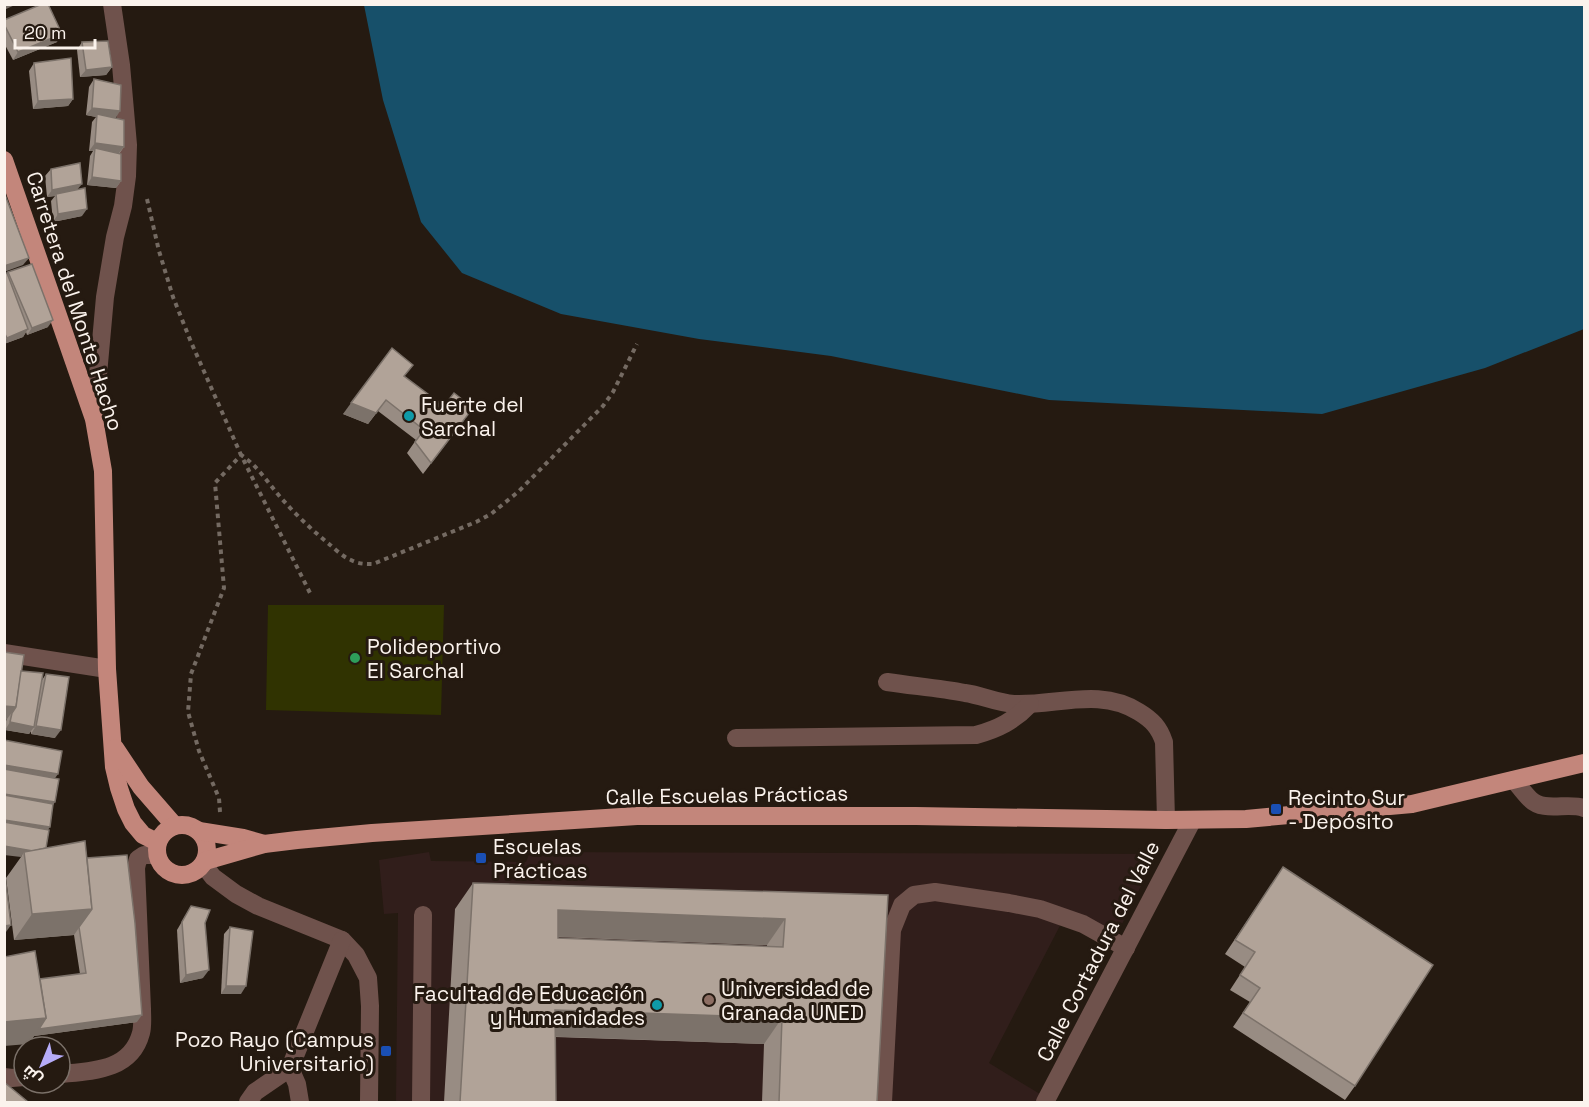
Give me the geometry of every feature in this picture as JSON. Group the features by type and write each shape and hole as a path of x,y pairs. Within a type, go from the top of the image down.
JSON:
{"main road":[{"name":"Carretera del Monte Hacho","path":"4,160 94,419 103,471 107,669 114,767 119,789 132,824 157,848"},
{"name":"Carretera del Monte Hacho","path":"113,745 141,787 174,825"},
{"name":"Calle Escuelas Prácticas","path":"264,844 372,833 637,816 916,816 1166,820 1264,818 1412,804 1584,763"},
{"path":"174,825 187,825 199,831 264,844 204,863 190,874 181,875 173,874 165,869 160,863 157,848 163,832 174,825"},
{"path":"199,831 207,848 204,863"}],"street":[{"path":"94,419 105,297 127,176 128,145 121,65 112,4"},
{"path":"4,653 107,669"},
{"path":"888,682 966,693 1011,704 1099,698 1132,707 1154,723 1161,732 1164,742 1166,820"},
{"path":"736,738 976,735 1006,725 1030,704"},
{"path":"1514,780 1530,799 1542,806 1566,805 1584,808"},
{"name":"Calle Cortadura del Valle","path":"1045,1102 1192,820"},
{"path":"72,1073 113,1066 131,1053 141,1032 136,868 138,859 157,848"},
{"path":"204,863 213,877 236,894 258,906 342,940 356,955 368,978 369,1102"},
{"path":"883,1102 892,930 902,905 914,896 935,892 1040,909 1083,924 1126,948"},
{"path":"421,1102 423,915"},
{"path":"248,1102 255,1092 290,1068 342,940"},
{"path":"290,1068 297,1084 300,1102"}],"path":[{"path":"146,194 159,251 173,297 191,342 241,455 311,595"},
{"path":"241,455 258,470 282,500 338,552 348,560 361,564 373,564 476,522 505,504 603,406 613,392 637,344"},
{"path":"221,834 219,798 199,752 188,712 191,674 224,588 215,483 241,455"}],"shaded area":[{"name":"Universidad de Granada UNED","path":"429,852 431,861 526,862 530,852 1157,854 1116,936 1067,912 989,1063 1040,1094 1036,1102 396,1102 398,913 384,914 379,860"}],"green space":[{"name":"Polideportivo El Sarchal","path":"268,605 444,605 441,715 266,710"}],"water":[{"path":"364,5 1584,5 1584,329 1485,368 1322,414 1049,400 831,356 699,339 561,314 462,273 421,222 383,100"}],"building":[{"path":"42,4 48,4 62,34 18,52 4,20"},
{"path":"108,41 112,67 86,70 82,42"},
{"path":"71,58 73,99 38,101 34,63"},
{"path":"94,79 121,85 120,111 92,108"},
{"path":"97,114 124,120 124,147 95,143"},
{"path":"95,148 121,154 121,181 92,177"},
{"path":"80,163 82,184 52,190 51,169"},
{"path":"85,188 87,209 58,214 56,194"},
{"path":"4,192 29,258 4,266"},
{"path":"32,264 53,320 32,328 8,272"},
{"path":"7,273 28,329 7,338 4,332 4,274"},
{"name":"Fuerte del Sarchal","path":"392,348 413,365 404,376 444,406 454,393 473,408 431,463 415,442 424,430 386,400 376,413 351,403"},
{"path":"4,652 24,655 16,707 4,706"},
{"path":"21,671 43,673 34,727 10,722 16,707"},
{"path":"46,674 69,677 61,730 36,726"},
{"path":"4,740 62,751 58,774 4,765"},
{"path":"4,769 59,779 55,802 4,794"},
{"path":"4,795 53,804 50,827 4,820"},
{"path":"4,822 49,830 46,848 33,851 4,846"},
{"path":"85,841 92,909 32,914 24,852"},
{"path":"127,855 142,1015 39,1029 46,1018 40,979 86,973 79,927 92,909 87,858"},
{"path":"1283,867 1433,965 1355,1086 1243,1013 1260,988 1240,975 1255,952 1235,940"},
{"path":"4,877 11,925 4,926"},
{"name":"Facultad de Educación y Humanidades","path":"473,883 888,895 877,1102 779,1102 782,1018 555,1010 556,1102 460,1102","holes":["558,910 785,919 783,947 558,938"]},
{"path":"191,906 210,910 205,923 209,970 186,975 182,922"},
{"path":"230,927 253,931 246,986 226,986"},
{"path":"35,951 46,1018 4,1022 4,957"},
{"path":"4,1082 12,1089 12,1095 20,1095 28,1102 4,1102"}],"place":[{"name":"Fuerte del Sarchal","path":"409,416"},
{"name":"Polideportivo El Sarchal","path":"355,658"},
{"name":"Recinto Sur - Depósito","path":"1276,809"},
{"name":"Escuelas Prácticas","path":"481,858"},
{"name":"Universidad de Granada UNED","path":"709,1000"},
{"name":"Facultad de Educación y Humanidades","path":"657,1005"},
{"name":"Pozo Rayo (Campus Universitario)","path":"386,1051"}]}
